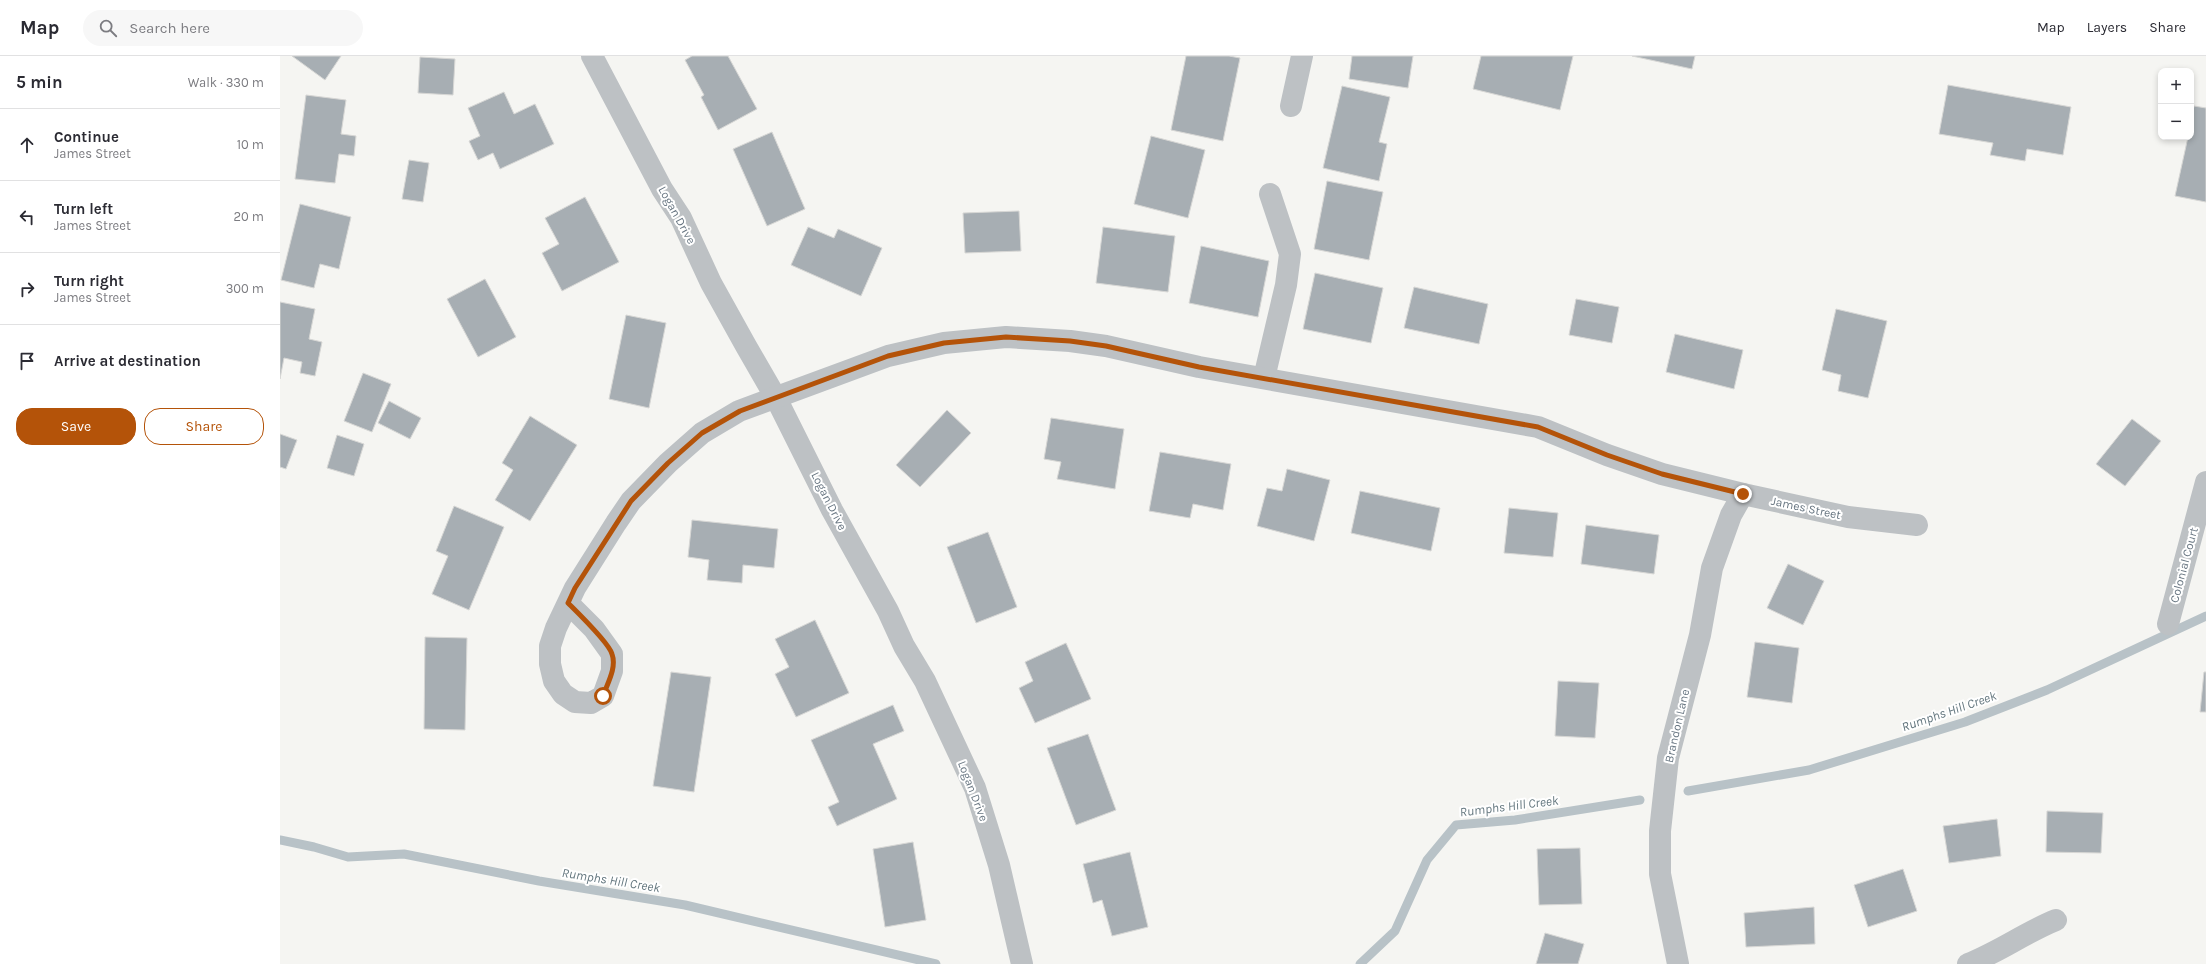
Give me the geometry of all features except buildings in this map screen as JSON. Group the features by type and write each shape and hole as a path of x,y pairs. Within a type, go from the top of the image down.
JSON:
{"street":[{"name":"Logan Drive","path":"592,56 662,189 681,218 712,283 776,398 832,510 888,611 904,646 926,681 975,788 999,865 1022,964"},
{"path":"1291,106 1302,56"},
{"path":"1264,378 1286,285 1290,254 1270,194"},
{"name":"James Street","path":"568,603 575,588 631,501 668,463 702,433 740,411 888,356 944,343 1006,337 1070,341 1106,346 1199,367 1538,427 1607,455 1662,474 1848,518 1917,525"},
{"name":"Colonial Court","path":"2168,624 2206,482"},
{"name":"Brandon Lane","path":"1678,964 1660,874 1660,831 1668,758 1700,635 1712,568 1731,515 1743,494"},
{"path":"1968,964 2018,941 2037,928 2056,920"}],"waterway":[{"name":"Rumphs Hill Creek","path":"1688,791 1809,770 1965,722 2047,690 2206,616"},
{"name":"Rumphs Hill Creek","path":"1360,964 1395,931 1427,860 1456,825 1515,820 1640,800"},
{"name":"Rumphs Hill Creek","path":"280,840 314,847 348,857 404,854 539,881 685,905 936,964"}],"route":[{"path":"603,696 612,671 612,654 594,629 568,603 575,588 631,501 668,463 702,433 740,411 888,356 944,343 1006,337 1070,341 1106,346 1199,367 1538,427 1607,455 1662,474 1743,494"}]}
